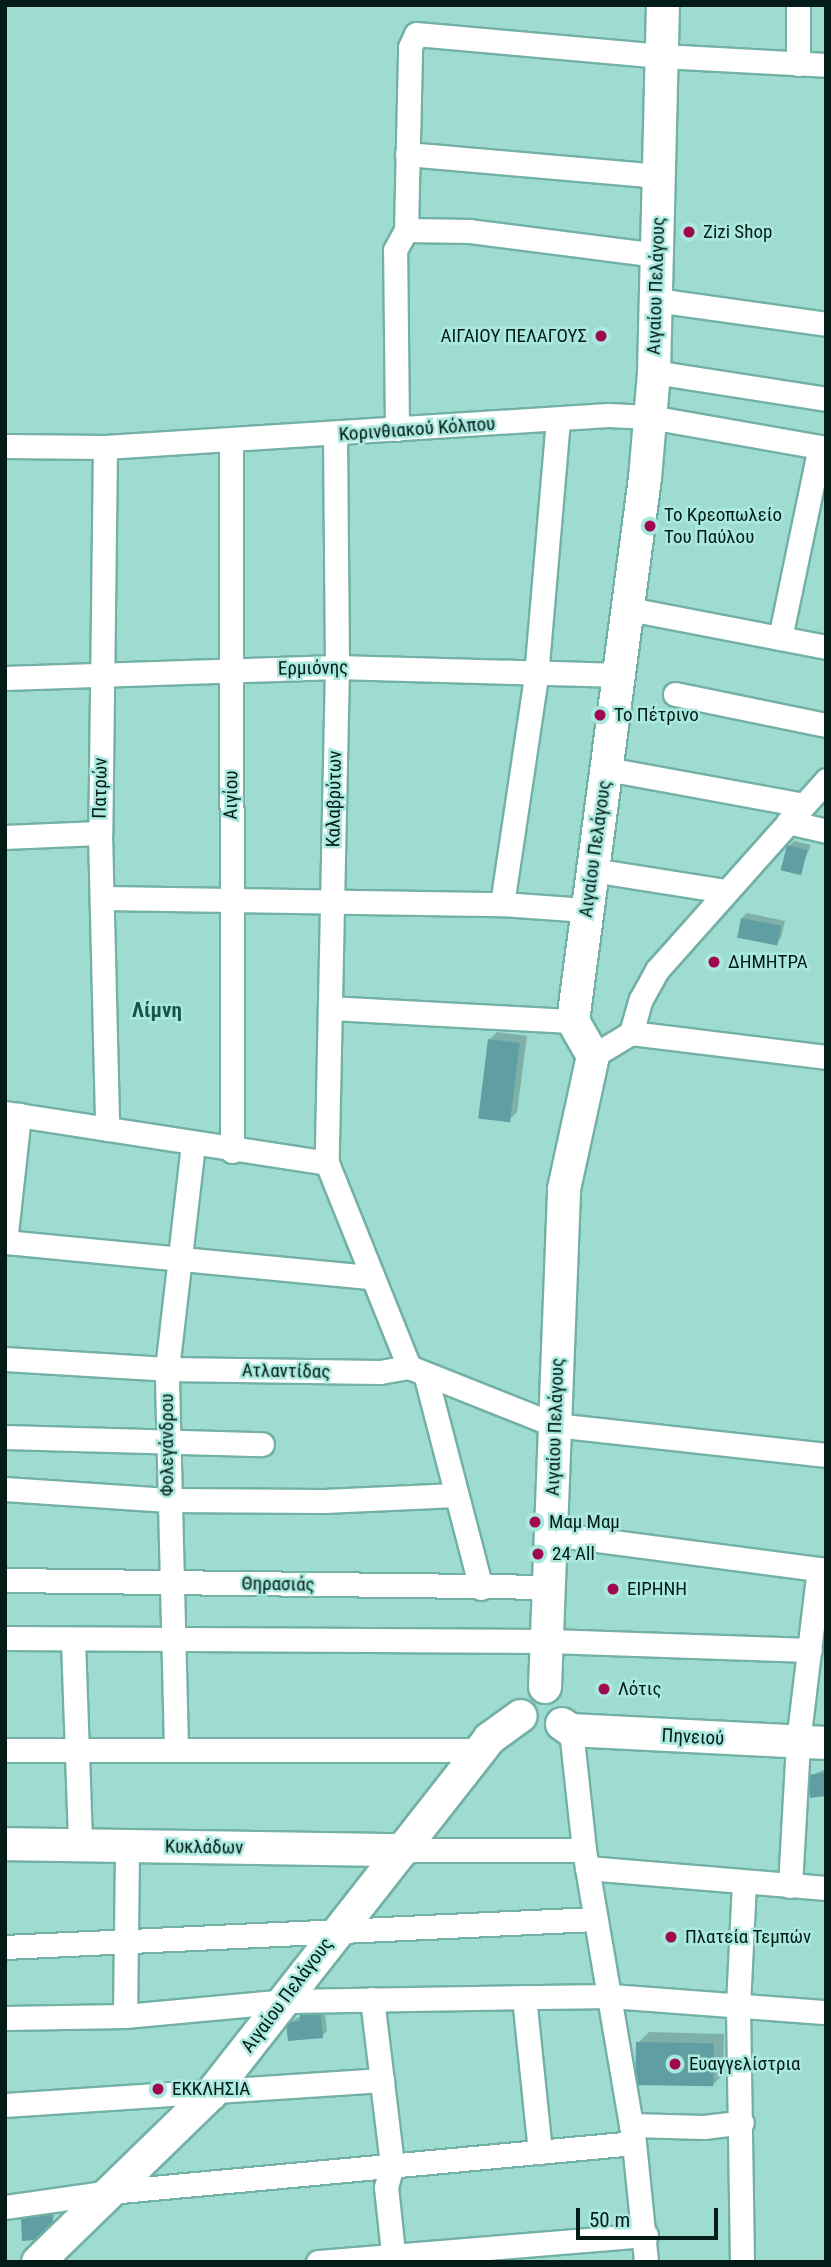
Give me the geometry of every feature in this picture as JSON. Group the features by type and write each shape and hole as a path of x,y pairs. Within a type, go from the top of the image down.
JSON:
{"main road":[{"name":"Αιγαίου Πελάγους","path":"573,1021 586,910 621,676 654,372 663,5"},
{"path":"573,1021 593,1056"},
{"name":"Αιγαίου Πελάγους","path":"545,1687 549,1641 564,1189 593,1056"},
{"path":"521,1716 527,1693 545,1687 564,1700 566,1727"},
{"name":"Αιγαίου Πελάγους","path":"37,2262 211,2094 287,2001 336,1930 492,1736 521,1716"},
{"name":"Πηνειού","path":"521,1716 529,1728 543,1733 566,1727 812,1742"},
{"name":"Κυκλάδων","path":"5,1844 80,1843 403,1850"}],"street":[{"path":"798,5 798,64"},
{"path":"397,429 395,250 406,230 410,47 416,34 662,56 826,65"},
{"path":"407,154 659,176"},
{"path":"406,230 470,231 657,255"},
{"path":"656,300 826,324"},
{"path":"654,372 826,399"},
{"name":"Κορινθιακού Κόλπου","path":"5,446 105,447 335,435 558,419 650,417 823,447"},
{"path":"502,904 536,676 558,419"},
{"name":"Καλαβρύτων","path":"327,1163 337,667 335,435"},
{"name":"Αιγίου","path":"231,440 234,670 229,899 232,1151"},
{"name":"Πατρών","path":"105,447 100,833 104,898 107,1129"},
{"path":"780,638 823,447"},
{"path":"629,609 826,647"},
{"name":"Ερμιόνης","path":"5,678 337,667 536,676 621,676"},
{"path":"675,694 826,725"},
{"path":"607,769 796,813 826,831"},
{"path":"631,1033 640,999 657,970 826,779"},
{"path":"5,836 100,833"},
{"path":"592,870 725,891"},
{"path":"104,898 502,904 586,910"},
{"path":"330,1008 573,1021"},
{"path":"593,1056 631,1033 826,1057"},
{"path":"370,1277 177,1256 5,1242 12,1114 232,1151 327,1163 370,1277 417,1372 456,1495 481,1588"},
{"name":"Φολεγάνδρου","path":"176,1748 168,1500 167,1369 177,1256 193,1144"},
{"name":"Ατλαντίδας","path":"5,1359 167,1369 417,1372"},
{"path":"417,1372 555,1425 826,1455"},
{"path":"5,1437 261,1444"},
{"path":"5,1489 168,1500 456,1495"},
{"path":"552,1534 822,1569 810,1650 812,1742 790,1886"},
{"name":"Θηρασιάς","path":"5,1580 551,1587"},
{"path":"5,1638 173,1642 549,1641 810,1650"},
{"path":"73,1640 80,1748 80,1843"},
{"path":"566,1727 595,1919 611,1996 632,2134 646,2235 646,2262"},
{"path":"5,1750 481,1750"},
{"path":"125,2016 127,1846"},
{"path":"403,1850 586,1859 744,1883 826,1888"},
{"path":"742,2262 742,2122 738,2005 744,1883"},
{"path":"5,1947 595,1919"},
{"path":"5,2018 125,2016 287,2001 611,1996 826,2012"},
{"path":"524,1997 540,2152"},
{"path":"372,1999 392,2165 386,2187 393,2258"},
{"path":"5,2105 211,2094 382,2080"},
{"path":"5,2207 110,2192 540,2152 632,2134 742,2122"},
{"path":"318,2262 393,2258 646,2235"}],"building":[{"path":"787,845 807,850 801,875 781,870"},
{"path":"741,918 781,926 777,945 737,938"},
{"path":"488,1039 520,1043 510,1122 478,1118"},
{"path":"826,1773 826,1796 810,1798 807,1775"},
{"path":"320,2009 323,2038 288,2041 286,2023 300,2021 300,2010"},
{"name":"Ευαγγελίστρια","path":"636,2042 714,2043 713,2086 635,2085"},
{"path":"52,2213 53,2225 35,2240 22,2241 21,2217"}],"place":[{"name":"Zizi Shop","path":"689,232"},
{"name":"ΑΙΓΑΙΟΥ ΠΕΛΑΓΟΥΣ","path":"601,336"},
{"name":"Το Κρεοπωλείο Του Παύλου","path":"650,526"},
{"name":"Το Πέτρινο","path":"600,715"},
{"name":"ΔΗΜΗΤΡΑ","path":"714,962"},
{"name":"Μαμ Μαμ","path":"535,1522"},
{"name":"24 All","path":"538,1554"},
{"name":"ΕΙΡΗΝΗ","path":"613,1589"},
{"name":"Λότις","path":"604,1689"},
{"name":"Πλατεία Τεμπών","path":"671,1937"},
{"name":"Ευαγγελίστρια","path":"675,2064"},
{"name":"ΕΚΚΛΗΣΙΑ","path":"158,2089"}],"district":[{"name":"Λίμνη","path":"157,1010"}]}
